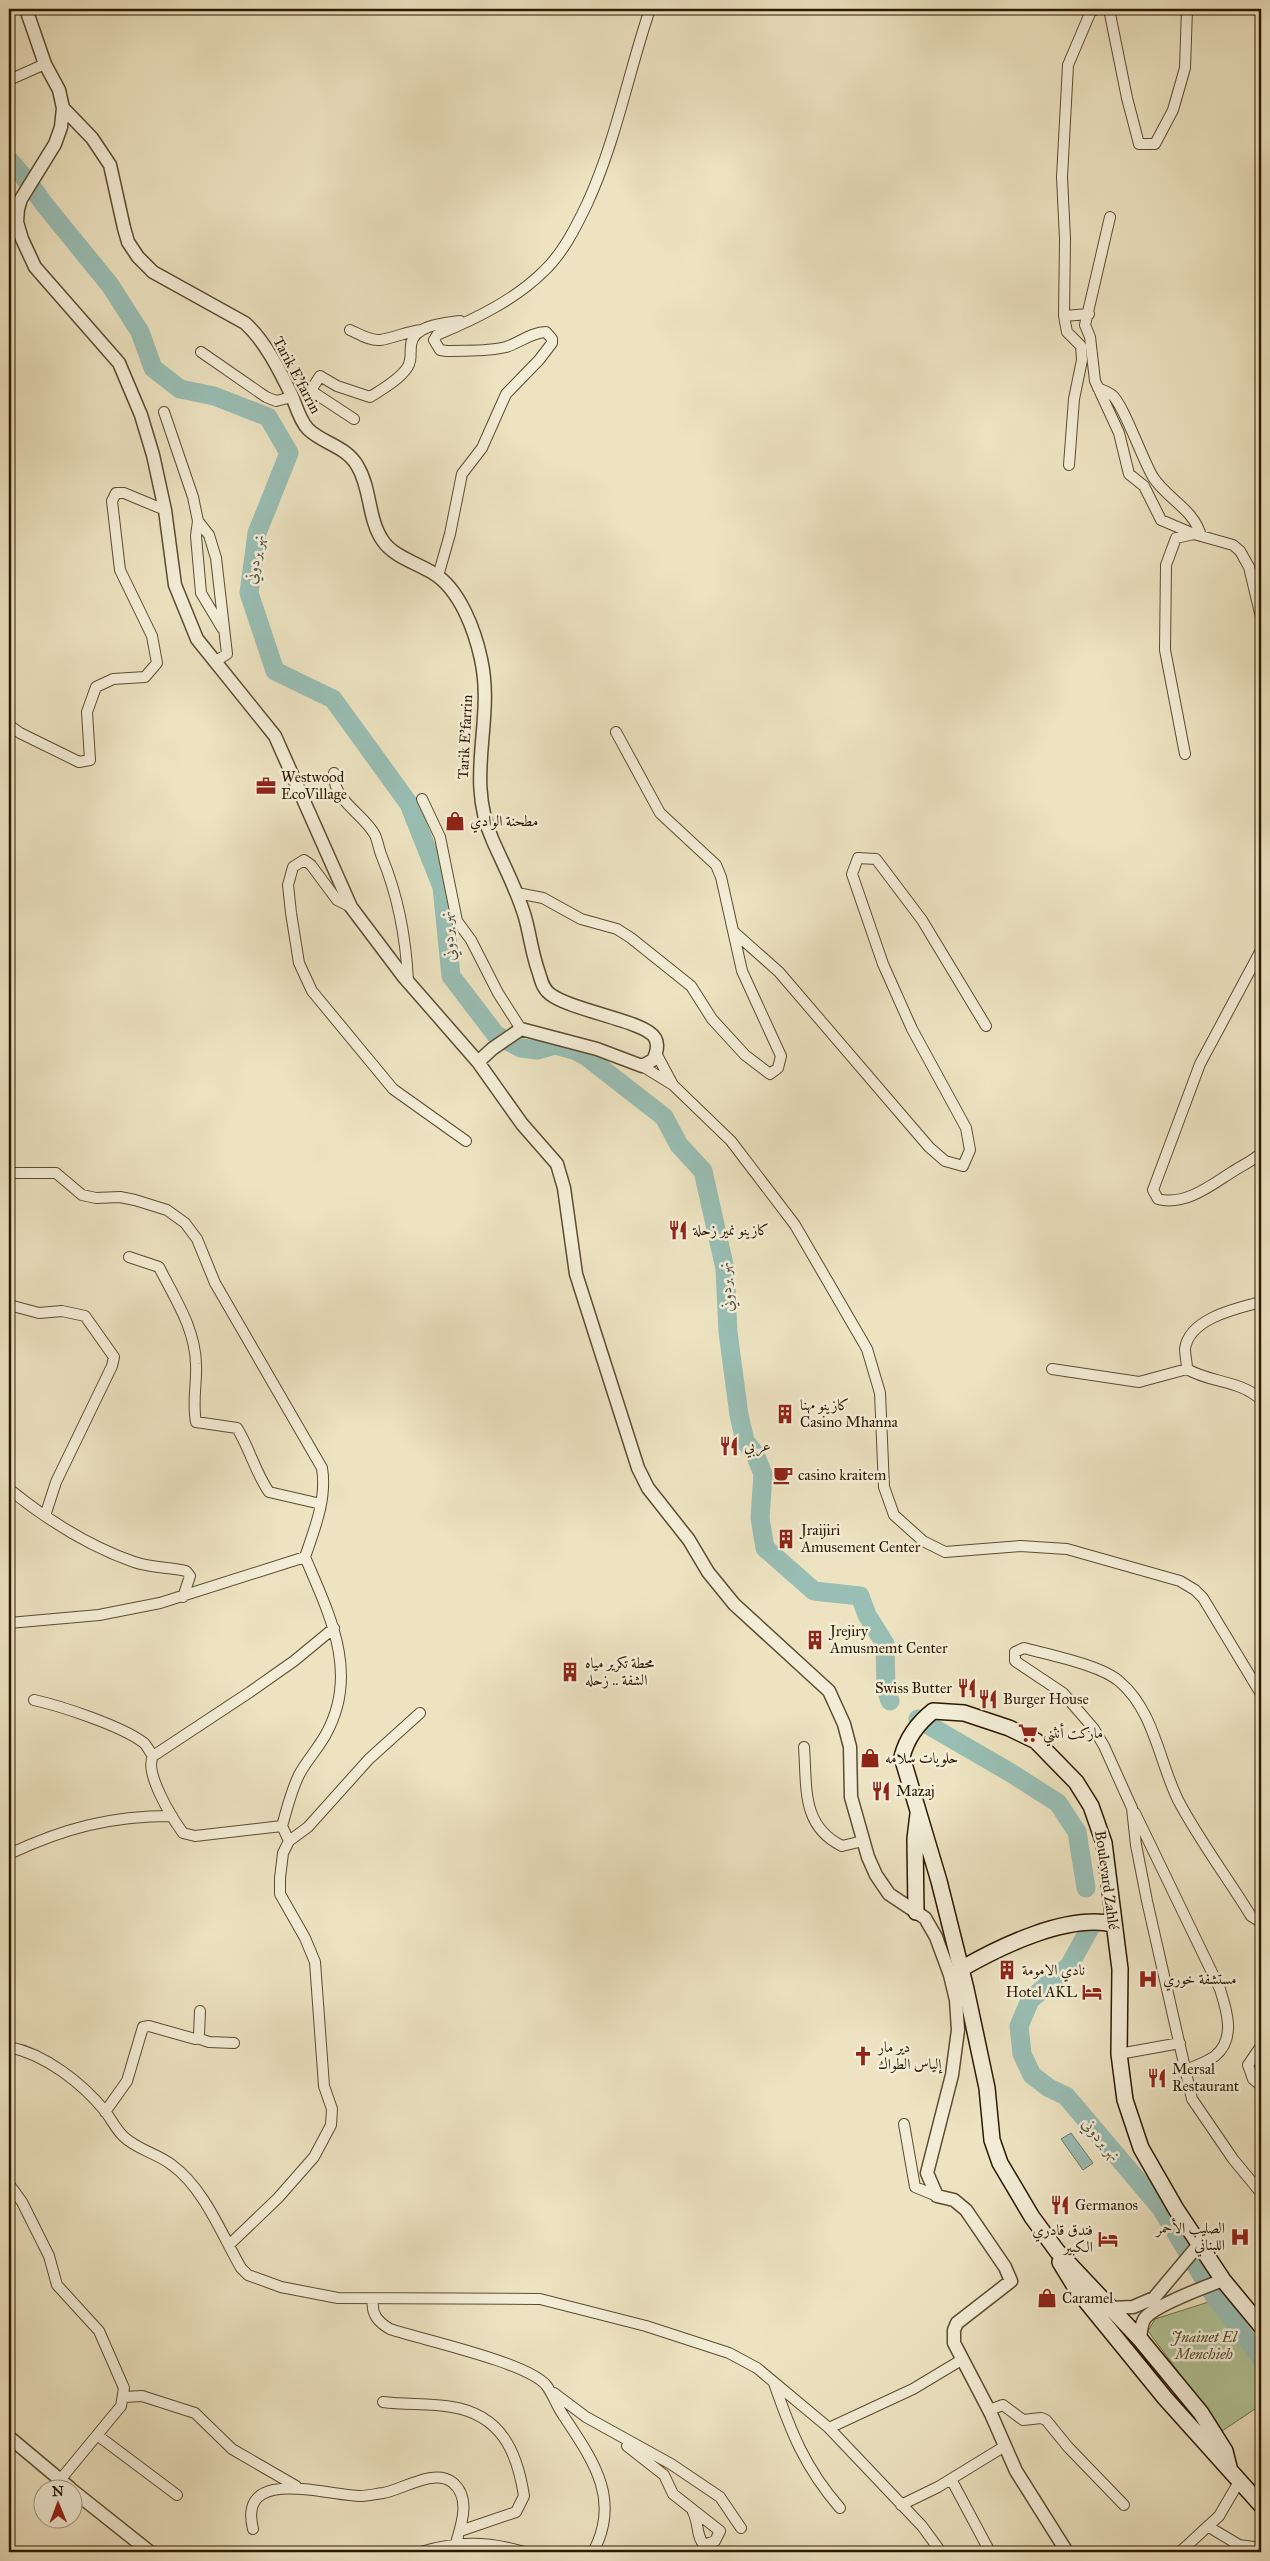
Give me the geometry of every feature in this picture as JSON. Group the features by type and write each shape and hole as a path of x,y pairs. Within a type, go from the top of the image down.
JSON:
{"main road":[{"name":"Boulevard Zahlé","path":"1057,2251 1032,2217 996,2152 992,2140 987,2088 956,1972 919,1808 902,1757 906,1743 921,1720 934,1711 964,1713 1008,1728 1036,1741 1076,1782 1091,1806 1100,1827 1120,1969 1119,2054 1125,2100 1141,2148 1196,2246 1220,2281 1261,2326"},
{"path":"916,1912 915,1839 919,1808"},
{"path":"956,1972 990,1952 1026,1937 1096,1920 1113,1924"},
{"path":"1057,2251 1140,2339 1201,2413 1225,2451 1229,2467"},
{"path":"1057,2251 1068,2278 1095,2313 1171,2405 1229,2467 1261,2505"}],"street":[{"name":"Tarik E'farrin","path":"26,9 45,64 59,90 63,108 92,138 106,158 128,242 138,257 153,272 245,323 256,333 307,428 340,448 358,465 383,541 403,558 438,576 459,603 470,626 482,661 485,689 478,777 480,799 491,837 517,893 526,919 532,954 544,988 550,994 576,1007 641,1027 655,1037 656,1053"},
{"path":"438,576 450,534 462,474 482,448 506,394 552,342 550,335 546,332 539,332 509,346 494,350 447,351 440,350 434,340 438,335 513,296 546,270 579,222 604,168 650,9"},
{"path":"1069,465 1074,399 1082,360 1081,346 1067,332 1064,316 1065,240 1062,177 1068,65 1091,11 1097,9"},
{"path":"1109,9 1139,144 1155,144 1173,110 1184,68 1187,9"},
{"path":"9,80 45,64"},
{"path":"63,108 61,127 55,144 21,198 17,222 22,239 35,267 119,363 141,415 151,447 165,510 175,585 197,639 275,736 351,907 408,981 478,1062 522,1124 557,1164 564,1188 576,1274 638,1468 648,1488 689,1540 708,1572 734,1604 829,1691 844,1724 850,1747 851,1797 863,1841 876,1876 889,1894 925,1918 956,1972 957,2051 944,2114 927,2174 937,2196"},
{"path":"1110,217 1085,325 1090,337 1095,381 1119,433 1129,474 1144,486 1162,520 1198,535 1233,546 1240,551 1249,566 1261,617"},
{"path":"1064,316 1089,314"},
{"path":"350,330 379,340 410,331 422,330 442,323 470,320"},
{"path":"354,419 313,392 312,387 320,376 337,386 370,396 407,369 411,360 411,343 422,330"},
{"path":"201,352 266,397 276,401 292,397"},
{"path":"1098,388 1113,395 1153,477 1167,494 1187,510 1198,525 1198,535"},
{"path":"164,412 193,497 198,520 196,536 201,594 224,631"},
{"path":"9,725 79,762 90,760 87,712 96,687 113,679 145,677 157,663 152,636 120,570 112,501 116,493 124,493 165,510"},
{"path":"198,520 209,535 216,558 227,654 216,661"},
{"path":"1185,754 1165,650 1166,565 1176,538 1198,535"},
{"path":"517,893 543,898 581,918 617,929 631,938 691,986 712,1019 745,1055 770,1074 778,1068 781,1056 742,971 722,877 716,865 660,813 616,732"},
{"path":"334,773 333,782 342,797 375,835 391,877 406,953 408,981"},
{"path":"422,799 440,837 457,921 471,940 515,1032"},
{"path":"734,932 779,972 929,1147 945,1161 963,1166 970,1150 966,1128 912,1029 883,964 852,874 858,858 876,859 922,920 986,1026"},
{"path":"351,907 336,900 312,865 304,860 293,867 288,885 292,922 299,963 312,991 393,1090 466,1141"},
{"path":"1260,1153 1206,1190 1168,1202 1158,1199 1153,1190 1200,1064 1261,950"},
{"path":"478,1062 515,1032"},
{"path":"515,1032 597,1049 642,1066 673,1086 731,1141 795,1225 867,1348 880,1393 884,1487 894,1515 922,1541 945,1552 1020,1546 1067,1549 1180,1581 1195,1590 1202,1598 1261,1694"},
{"path":"642,1066 651,1062 656,1053"},
{"path":"656,1053 673,1086"},
{"path":"9,1173 56,1173 82,1195 96,1198 120,1197 158,1207 172,1214 192,1230 216,1283 322,1468 324,1483 321,1504 306,1557 325,1600 334,1628 341,1655 342,1677 337,1707 327,1733 299,1774 291,1794 282,1826 289,1841"},
{"path":"128,1257 159,1267 186,1318 194,1342 196,1365 193,1406 196,1422 237,1428 246,1444 257,1474 269,1492 321,1504"},
{"path":"1187,1369 1185,1348 1193,1334 1212,1317 1261,1302"},
{"path":"9,1305 29,1311 48,1313 62,1311 85,1316 114,1357 56,1482 45,1516"},
{"path":"1052,1369 1139,1382 1187,1369 1196,1374 1223,1380 1249,1391 1261,1400"},
{"path":"9,1489 71,1533 134,1562 186,1571 190,1576 183,1597"},
{"path":"9,1622 99,1615 183,1597 306,1557"},
{"path":"282,1826 195,1836 183,1833 172,1816 150,1769 153,1756 272,1676 334,1628"},
{"path":"1186,2070 1215,2056 1226,2041 1229,2018 1220,1989 1094,1729 1064,1692 1015,1661 1015,1652 1024,1648 1088,1667 1119,1680 1137,1698 1178,1800 1252,1916 1261,1922"},
{"path":"34,1700 56,1705 125,1733 145,1744 153,1756"},
{"path":"230,2244 278,2198 314,2158 331,2125 332,2109 326,2094 322,2072 315,1962 306,1938 280,1894 283,1853 289,1841 308,1827 369,1760 420,1713"},
{"path":"804,1747 808,1807 816,1824 829,1839 842,1846 863,1841"},
{"path":"1132,1808 1136,1845 1147,1900 1192,2099 1233,2160 1261,2193"},
{"path":"9,1854 79,1826 134,1816 172,1816"},
{"path":"197,2038 200,2011"},
{"path":"105,2112 127,2081 145,2026 209,2042 234,2042"},
{"path":"1119,2054 1180,2043"},
{"path":"1261,2046 1248,2065 1254,2079 1261,2086"},
{"path":"9,2047 23,2050 60,2071 87,2092 123,2136 141,2149 172,2164 188,2180 230,2244 241,2268 248,2275 281,2287 338,2298 373,2300 410,2297 540,2299 646,2326 729,2353 757,2368 828,2428 922,2526 941,2552"},
{"path":"904,2124 915,2187 937,2196 954,2200 966,2210 1005,2268 1011,2281 955,2327 954,2343 989,2410 1016,2471 1068,2552"},
{"path":"9,2184 22,2202 49,2256 57,2285 98,2331 124,2388 121,2406 97,2435 73,2478"},
{"path":"1111,2308 1126,2308 1154,2298 1196,2246"},
{"path":"1171,2275 1170,2283 1174,2288 1188,2293"},
{"path":"1140,2339 1145,2318 1188,2293 1220,2281"},
{"path":"373,2300 374,2314 382,2324 390,2329 514,2366 542,2381 551,2391 586,2418 675,2466 720,2497 741,2528"},
{"path":"828,2428 913,2389 963,2359"},
{"path":"774,2382 791,2432 818,2483 840,2508"},
{"path":"551,2391 561,2412 594,2464 600,2479 605,2515 601,2537 593,2552"},
{"path":"124,2397 142,2396 195,2413 232,2449 300,2488"},
{"path":"382,2402 453,2407 472,2413 497,2426 517,2465 524,2496 516,2512 460,2531"},
{"path":"989,2410 1004,2406 1023,2420 1041,2418 1046,2420 1068,2447 1124,2505"},
{"path":"97,2435 177,2495"},
{"path":"617,2436 632,2452 664,2475 673,2494 693,2512"},
{"path":"9,2437 58,2478"},
{"path":"901,2505 951,2479 1005,2446"},
{"path":"253,2529 250,2514 252,2507 263,2495 273,2489 300,2488 360,2496 386,2492 429,2479 443,2478 451,2481 462,2493 464,2511 456,2543"},
{"path":"951,2479 990,2552"},
{"path":"1180,2552 1209,2527 1225,2507 1240,2480"},
{"path":"82,2497 150,2552"},
{"path":"1209,2527 1239,2545 1261,2548"},
{"path":"421,2552 456,2543 484,2542 524,2552"}],"green space":[{"name":"Jnainet El Menchieh","path":"1218,2299 1261,2365 1261,2405 1222,2431 1148,2331 1155,2319"}],"water":[{"path":"1071,2133 1093,2163 1083,2170 1061,2139"}],"waterway":[{"name":"نهر بردوني","path":"9,160 110,285 140,332 153,368 180,389 214,396 268,417 289,453 257,533 249,593 275,671 333,699 409,804 442,887 451,976 496,1035 521,1048 537,1050 555,1045 574,1050 587,1057 664,1117 679,1145 703,1171 725,1269 728,1332 739,1415 745,1441 755,1454 763,1474 760,1518 765,1548 814,1591 860,1596 867,1615 885,1644 886,1689 890,1701"},
{"name":"نهر بردوني","path":"918,1719 1011,1773 1058,1803 1077,1832 1086,1888"},
{"name":"نهر بردوني","path":"1090,1928 1069,1966 1030,2000 1019,2026 1022,2054 1032,2075 1049,2088 1066,2096 1161,2208 1215,2297 1261,2358"}],"place":[{"name":"Westwood EcoVillage","path":"266,786"},
{"name":"مطحنة الوادي","path":"455,821"},
{"name":"كازينو نمير زحلة","path":"678,1230"},
{"name":"كازينو مهنا Casino Mhanna","path":"785,1414"},
{"name":"عربي","path":"729,1446"},
{"name":"casino kraitem","path":"783,1475"},
{"name":"Jraijiri Amusement Center","path":"786,1539"},
{"name":"Jrejiry Amusmemt Center","path":"815,1640"},
{"name":"محطة تكرير مياه الشفة .. زحله","path":"570,1672"},
{"name":"Swiss Butter","path":"967,1688"},
{"name":"Burger House","path":"988,1699"},
{"name":"ماركت أنثني","path":"1028,1733"},
{"name":"حلويات سلامه","path":"870,1758"},
{"name":"Mazaj","path":"881,1791"},
{"name":"نادي الامومة","path":"1007,1970"},
{"name":"مستشفة خوري","path":"1148,1979"},
{"name":"Hotel AKL","path":"1092,1992"},
{"name":"دير مار إلياس الطواك","path":"863,2056"},
{"name":"Mersal Restaurant","path":"1157,2078"},
{"name":"Germanos","path":"1060,2205"},
{"name":"الصليب الأحمر اللبناني","path":"1240,2237"},
{"name":"فندق قادري الكبير","path":"1108,2239"},
{"name":"Caramel","path":"1047,2298"}]}
